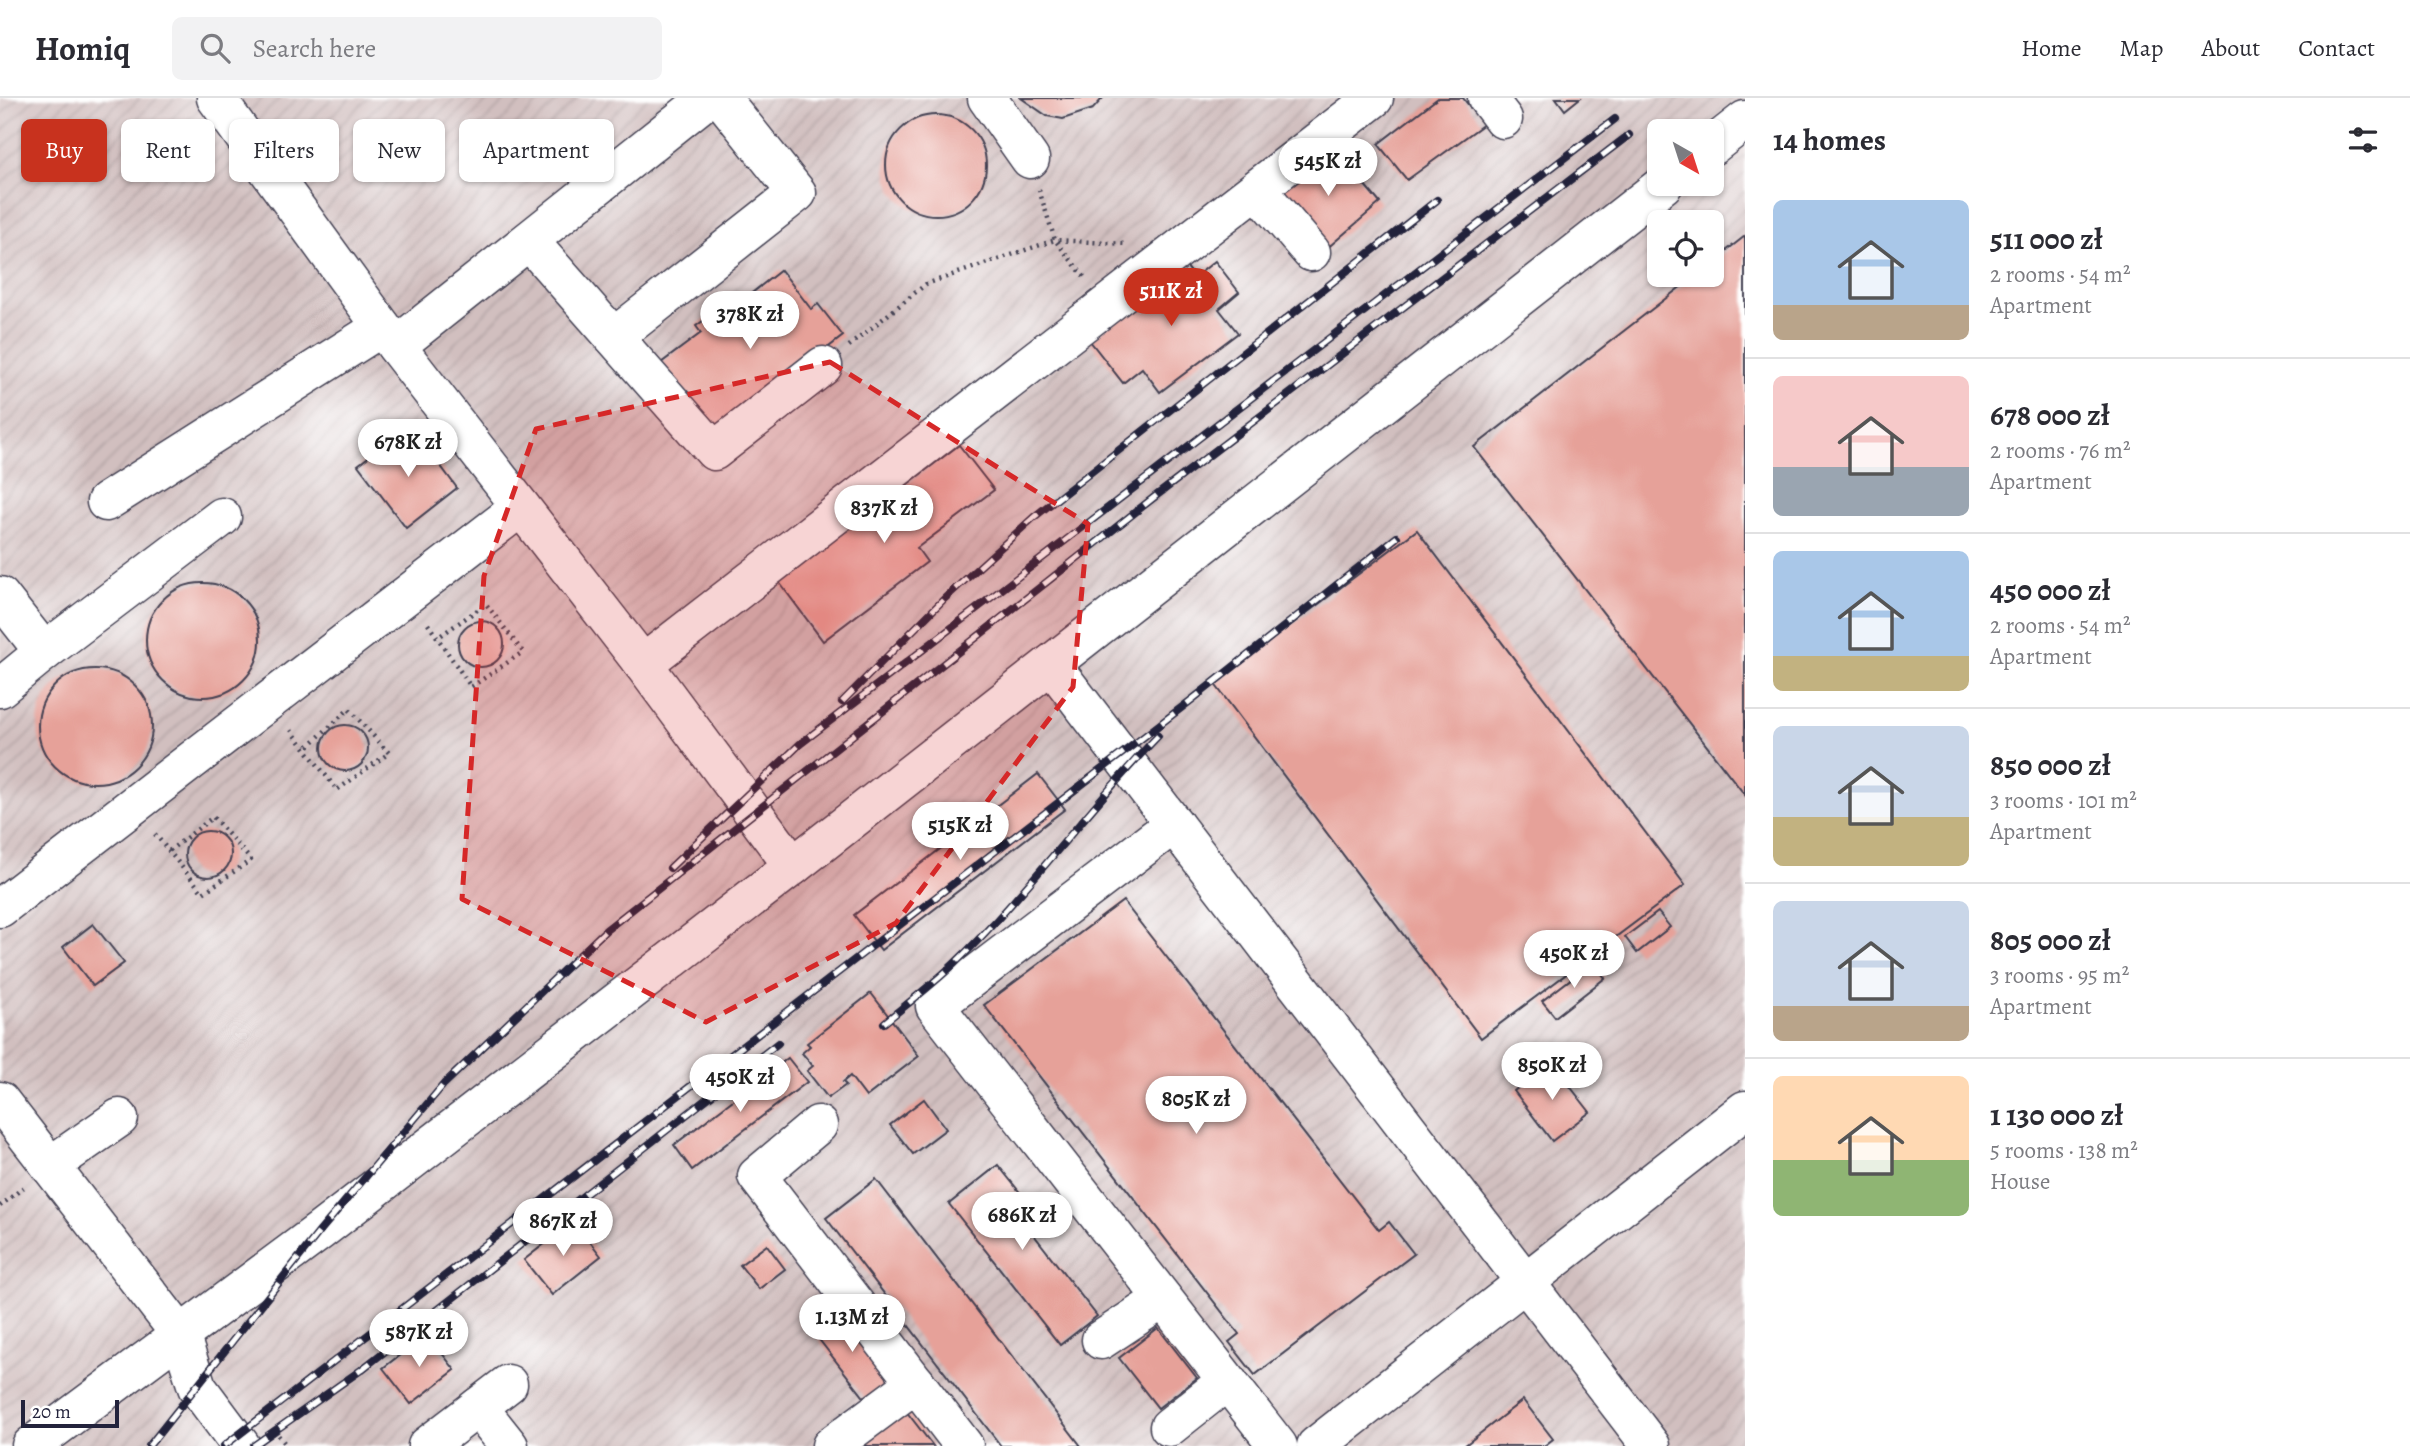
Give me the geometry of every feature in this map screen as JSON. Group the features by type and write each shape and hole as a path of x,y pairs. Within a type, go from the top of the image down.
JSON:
{"lane":[{"path":"216,98 389,336 643,664 741,800 793,866"},
{"path":"106,502 389,336 529,241 665,111 708,98"},
{"path":"614,337 797,193 721,98"},
{"path":"987,98 1030,159"},
{"path":"643,664 1374,98"},
{"path":"1724,137 1745,120"},
{"path":"1257,189 1311,252"},
{"path":"31,1446 320,1231 793,866 1649,196"},
{"path":"529,241 714,451 823,366"},
{"path":"0,908 521,507"},
{"path":"0,688 222,517"},
{"path":"0,596 44,652"},
{"path":"1051,664 1651,1446"},
{"path":"1174,824 934,1006 1278,1446"},
{"path":"0,1101 180,1334 197,1387 242,1446"},
{"path":"1316,1446 1525,1285 1745,1110"},
{"path":"50,1166 120,1118"},
{"path":"818,1125 757,1176 964,1446"},
{"path":"1101,1340 1163,1299"},
{"path":"1168,1427 1227,1381"},
{"path":"831,1446 916,1383"},
{"path":"427,1446 508,1384"},
{"path":"478,1407 509,1446"}],"path":[{"path":"1030,159 1055,240 1107,305"},
{"path":"823,366 926,284 1055,240 1182,248"},
{"path":"408,594 437,638 471,687 523,652 486,604 437,638"},
{"path":"269,701 305,749 337,790 389,753 349,709 305,749"},
{"path":"132,806 203,893 251,860 213,817 169,850"}],"highlighted area":[{"path":"830,362 1088,524 1073,687 896,923 706,1022 462,899 484,576 536,429"}],"shaded area":[{"path":"0,98 1745,98 1745,1446 0,1446"}],"building":[{"path":"1021,98 1103,98 1093,109 1063,119 1047,116"},
{"path":"1438,98 1463,98 1484,124 1407,180 1378,144"},
{"path":"1556,98 1580,98 1565,110"},
{"path":"936,115 964,123 978,137 986,165 978,193 964,207 936,215 908,207 894,193 886,165 894,137 908,123"},
{"path":"1332,146 1380,203 1325,250 1276,192"},
{"path":"1745,236 1745,795 1474,447 1681,287 1724,287 1724,253"},
{"path":"1215,261 1239,292 1219,309 1238,333 1160,392 1142,368 1123,383 1090,341 1186,266 1195,277"},
{"path":"781,270 811,309 818,304 843,336 716,434 661,363 701,333 696,326 714,313 719,319"},
{"path":"397,435 407,448 420,438 457,488 406,528 358,465"},
{"path":"959,445 994,490 917,548 927,562 823,641 779,582"},
{"path":"1417,530 1685,885 1481,1038 1214,683"},
{"path":"203,583 225,587 243,600 256,618 260,640 256,662 243,680 225,693 203,697 181,693 163,680 150,662 146,640 150,618 163,600 181,587"},
{"path":"481,621 498,627 504,644 498,661 481,667 464,661 458,644 464,627"},
{"path":"95,669 117,673 135,686 148,704 152,726 148,748 135,766 117,779 95,783 73,779 55,766 42,748 38,726 42,704 55,686 73,673"},
{"path":"345,725 362,731 368,748 362,765 345,771 328,765 322,748 328,731"},
{"path":"1038,774 1065,809 881,950 854,915"},
{"path":"208,831 225,837 231,854 225,871 208,877 191,871 185,854 191,837"},
{"path":"1123,901 1379,1230 1389,1222 1414,1254 1255,1375 1229,1342 1239,1334 984,1005"},
{"path":"1658,912 1670,927 1637,953 1625,937"},
{"path":"93,924 124,963 93,986 63,947"},
{"path":"1593,962 1605,978 1555,1017 1542,1001"},
{"path":"871,993 919,1056 866,1097 850,1076 843,1082 846,1085 828,1098 807,1071 813,1066 802,1053 810,1046 807,1043"},
{"path":"788,1058 807,1082 692,1170 674,1145"},
{"path":"1551,1062 1590,1112 1552,1141 1514,1091"},
{"path":"924,1099 946,1129 913,1154 890,1125"},
{"path":"998,1165 1046,1225 1034,1235 1097,1316 1060,1345 949,1204"},
{"path":"876,1179 1081,1446 1001,1446 826,1218"},
{"path":"574,1221 601,1256 552,1295 524,1260"},
{"path":"767,1245 785,1269 759,1289 740,1265"},
{"path":"834,1303 898,1383 870,1405 807,1324"},
{"path":"1158,1328 1197,1378 1158,1408 1119,1358"},
{"path":"427,1334 455,1370 411,1404 383,1368"},
{"path":"1523,1400 1553,1439 1544,1446 1464,1446"},
{"path":"906,1411 933,1446 859,1446"}],"railway":[{"path":"670,868 800,744 1615,119"},
{"path":"149,1446 320,1231 444,1084 606,930 1157,495 1629,135"},
{"path":"842,702 944,599 1034,517 1437,200"},
{"path":"224,1446 1194,698 1397,537"},
{"path":"884,1023 946,972 981,937 1158,736"},
{"path":"253,1446 361,1370 778,1043"}]}
